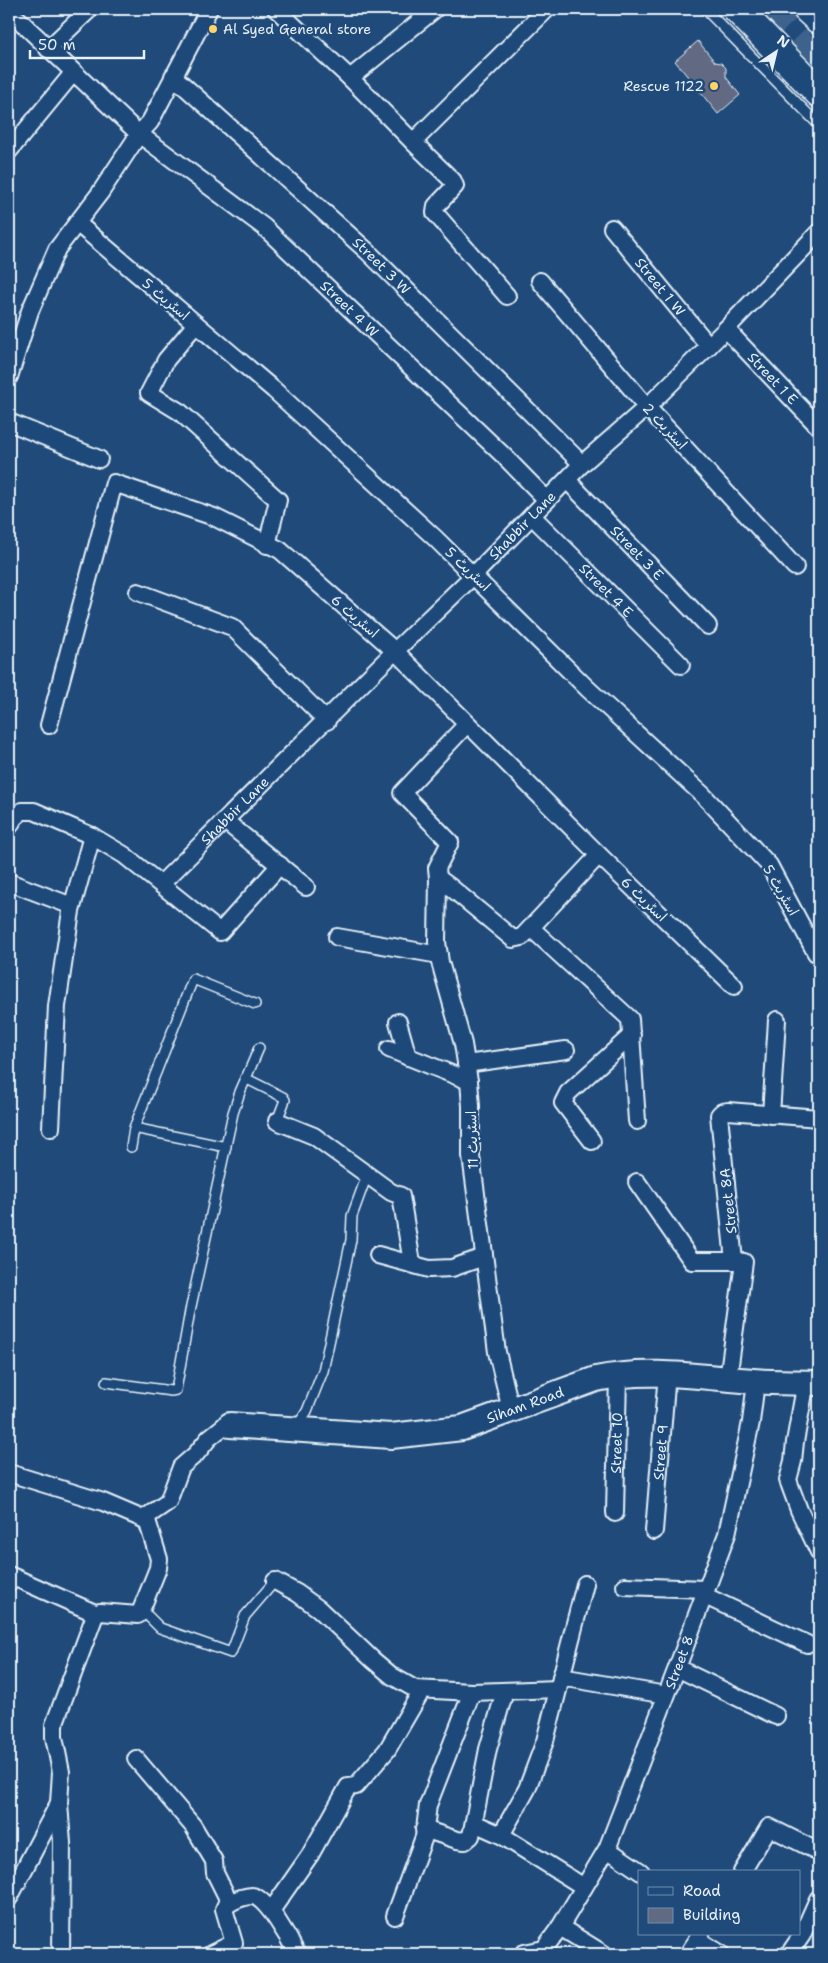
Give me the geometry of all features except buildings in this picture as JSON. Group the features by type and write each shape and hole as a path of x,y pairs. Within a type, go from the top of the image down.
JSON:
{"highway":[{"path":"737,9 819,93"},
{"path":"807,9 819,20"}],"street":[{"path":"48,49 90,9"},
{"path":"9,377 30,311 57,250 100,193 139,134 150,122 209,9"},
{"path":"276,9 350,78 453,181 455,186 436,206 435,212 507,296"},
{"path":"350,78 435,9"},
{"path":"413,142 547,9"},
{"name":"Street 4 W","path":"18,19 139,134 264,227 497,449 547,500"},
{"path":"9,151 74,73"},
{"name":"Street 3 W","path":"173,76 367,251 582,464"},
{"name":"اسٹریٹ 5","path":"77,223 274,390 474,575 588,689 703,795 769,865 816,953"},
{"name":"Street 1 W","path":"612,228 709,346"},
{"name":"Shabbir Lane","path":"161,884 474,575 582,464 647,407 709,346 819,232"},
{"name":"اسٹریٹ 2","path":"540,281 647,407 795,567"},
{"path":"196,324 166,360 149,393 180,412 278,500 267,545"},
{"name":"Street 1 E","path":"726,329 819,427"},
{"path":"9,422 99,459"},
{"name":"Street 3 E","path":"567,480 708,626"},
{"name":"اسٹریٹ 6","path":"49,725 114,483 214,517 280,550 395,651 599,855 734,986"},
{"name":"Street 4 E","path":"532,516 681,665"},
{"path":"138,592 232,627 327,721"},
{"name":"اسٹریٹ 11","path":"468,724 402,793 450,842 437,868 441,880 437,942 469,1081 471,1156 496,1352 511,1410"},
{"path":"9,827 14,818 22,811 34,811 92,836 124,855 220,932 280,866"},
{"path":"225,821 306,887"},
{"path":"51,1128 57,1006 72,906 92,836"},
{"path":"441,880 513,939 522,937 599,855"},
{"path":"9,882 72,906"},
{"path":"531,928 630,1019 637,1121"},
{"path":"337,937 439,955"},
{"path":"771,1115 777,1020"},
{"path":"398,1022 408,1057"},
{"path":"592,1141 563,1102 568,1093 632,1035"},
{"path":"389,1050 469,1081"},
{"path":"466,1064 566,1050"},
{"name":"Street 8A","path":"728,1379 744,1262 734,1261 719,1115 722,1112 728,1112 819,1118"},
{"path":"277,1121 314,1136 391,1192 401,1196 412,1263"},
{"path":"637,1182 692,1261 734,1261"},
{"path":"378,1254 429,1269 452,1268 484,1257"},
{"name":"Siham Road","path":"230,1425 391,1436 462,1428 596,1379 618,1374 667,1373 756,1382 812,1382"},
{"name":"Street 9","path":"654,1531 667,1373"},
{"name":"Street 10","path":"615,1513 618,1374"},
{"name":"Street 8","path":"524,1953 544,1949 560,1927 607,1849 727,1534 751,1422 756,1382"},
{"path":"812,1382 794,1442 793,1461 788,1480 799,1510 819,1552"},
{"path":"9,1473 103,1502 142,1519 168,1502 181,1467 196,1454 208,1438 224,1426 230,1425"},
{"path":"61,1954 62,1843 59,1803 60,1772 54,1737 54,1725 95,1616 100,1612 138,1615 140,1613 158,1568 159,1559 146,1517"},
{"path":"11,1581 98,1614"},
{"path":"275,1581 297,1593 319,1609 392,1676 415,1689 472,1692 504,1691 559,1683 666,1695"},
{"path":"501,1835 527,1789 545,1742 585,1584"},
{"path":"625,1586 704,1592 807,1644"},
{"path":"677,1668 776,1716"},
{"path":"270,1911 310,1855 348,1787 356,1786 387,1750 422,1690"},
{"path":"424,1829 457,1840 465,1841 471,1836 488,1749 504,1691"},
{"path":"395,1916 424,1837 428,1804 472,1692"},
{"path":"136,1759 193,1826 214,1862 215,1873 230,1903"},
{"path":"9,1898 59,1803"},
{"path":"474,1823 501,1835 584,1887"},
{"path":"743,1870 769,1827 819,1852"},
{"path":"607,1849 638,1870"},
{"path":"211,1954 237,1949 224,1909 230,1903 252,1896 258,1898 270,1911 297,1954"},
{"path":"789,1954 802,1935 818,1899"},
{"path":"560,1927 604,1954"},
{"path":"688,1954 699,1936 721,1954"}],"lane":[{"path":"705,9 819,125"},
{"path":"131,1147 134,1128 193,979 255,1004"},
{"path":"106,1382 171,1391 176,1390 190,1311 233,1113 245,1078 259,1048"},
{"path":"245,1078 283,1097 285,1100 277,1121"},
{"path":"134,1128 226,1147"},
{"path":"294,1430 306,1411 323,1371 352,1240 352,1216 367,1175"},
{"path":"140,1613 148,1616 160,1628 231,1653 245,1616 275,1581"}],"tunnel":[{"path":"766,9 819,64"}],"place":[{"name":"Al Syed General store","path":"213,29"},
{"name":"Rescue 1122","path":"714,86"}]}
